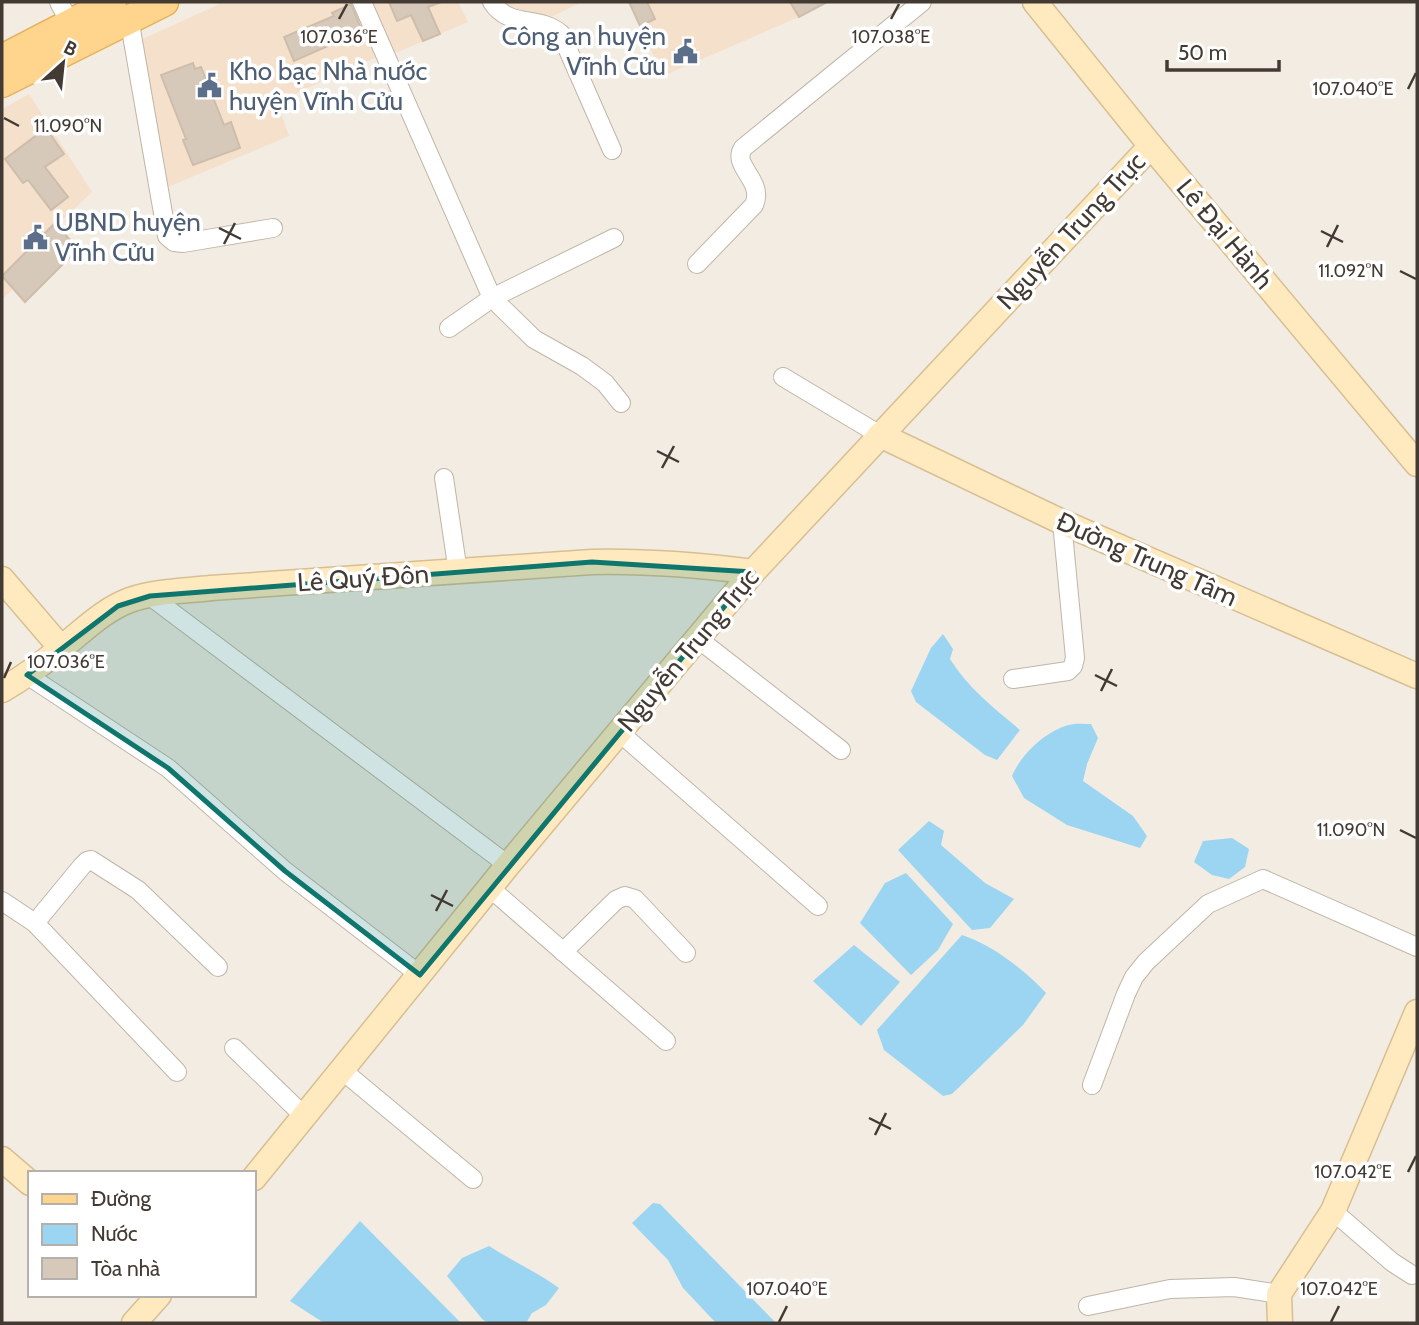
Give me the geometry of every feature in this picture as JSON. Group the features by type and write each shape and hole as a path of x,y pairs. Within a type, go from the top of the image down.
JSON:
{"main road":[{"path":"2,59 65,12 120,10 164,2"},
{"path":"2,83 120,10"}],"street":[{"path":"362,2 492,298 534,339 582,366 610,388 621,403"},
{"path":"492,2 510,19 546,25 561,34 612,150"},
{"path":"697,264 754,205 757,188 739,159 743,148 922,2"},
{"name":"Lê Đại Hành","path":"1035,2 1151,146 1417,464"},
{"path":"120,10 167,236 174,242 183,243 273,228"},
{"name":"Nguyễn Trung Trực","path":"256,1176 508,865 753,572 1151,146"},
{"path":"449,328 492,298 614,238"},
{"path":"783,377 880,435"},
{"name":"Đường Trung Tâm","path":"880,435 1062,522 1417,676"},
{"path":"444,478 458,572"},
{"path":"1013,679 1068,671 1073,666 1075,658 1062,522"},
{"name":"Lê Quý Đôn","path":"2,690 27,676 87,626 118,606 133,599 150,596 211,588 632,561 753,572"},
{"path":"2,579 61,648"},
{"path":"150,596 508,865"},
{"path":"697,638 841,750"},
{"path":"27,676 168,768 285,871 420,975"},
{"path":"619,732 818,906"},
{"path":"35,923 87,860 91,860 138,890 218,967"},
{"path":"1092,1085 1126,994 1134,977 1146,962 1208,904 1263,879 1417,947"},
{"path":"490,888 666,1041"},
{"path":"564,952 616,900 625,896 635,899 686,953"},
{"path":"2,901 35,923 177,1072"},
{"path":"1280,1323 1279,1294 1334,1211 1417,1012"},
{"path":"234,1048 304,1116"},
{"path":"343,1070 473,1179"},
{"path":"2,1158 28,1181"},
{"path":"1334,1211 1392,1262 1412,1275"},
{"path":"1088,1306 1170,1289 1234,1287 1279,1294"},
{"path":"134,1323 157,1297"}],"highlighted area":[{"path":"592,562 753,572 420,975 285,871 168,768 27,675 118,606 150,596"}],"shaded area":[{"name":"Kho bạc Nhà nước huyện Vĩnh Cửu","path":"224,2 356,2 379,56 277,102 289,136 163,189 138,41"},
{"path":"368,2 458,2 468,22 391,55"},
{"path":"498,2 582,2 545,20 514,14"},
{"name":"Công an huyện Vĩnh Cửu","path":"629,2 827,2 799,17 663,76"},
{"path":"29,94 92,192 57,225 78,249 25,302 13,289 2,299 2,109"}],"water":[{"path":"943,634 953,649 950,659 965,679 1020,730 997,760 985,755 916,702 911,691 931,648"},
{"path":"1071,724 1091,724 1098,738 1083,781 1133,816 1147,836 1140,848 1067,825 1024,798 1012,776 1028,752 1043,738"},
{"path":"929,821 944,831 941,845 985,883 1014,899 990,928 972,930 898,850"},
{"path":"1232,838 1249,849 1245,867 1229,879 1212,875 1194,862 1203,841"},
{"path":"906,873 953,924 938,950 911,975 860,923 885,883"},
{"path":"962,935 1007,959 1046,993 1023,1025 952,1094 943,1096 884,1050 877,1030"},
{"path":"854,945 900,982 861,1026 813,981"},
{"path":"653,1203 660,1204 776,1323 716,1323 683,1288 668,1260 632,1223"},
{"path":"360,1221 461,1323 324,1323 290,1301"},
{"path":"489,1246 559,1288 546,1305 532,1313 526,1323 490,1323 483,1320 447,1276 462,1258"}],"building":[{"path":"389,2 441,2 428,7 440,34 423,41 411,15 397,21"},
{"path":"629,2 647,2 655,19 640,26"},
{"path":"790,2 827,2 799,17"},
{"path":"351,4 362,31 294,61 284,37 334,16 332,13"},
{"path":"193,63 195,69 201,67 224,125 231,122 240,148 193,165 183,140 186,139 161,75"},
{"path":"46,128 64,154 45,167 68,197 51,210 28,180 23,183 5,159"},
{"path":"55,223 78,249 25,302 2,276"}],"place":[{"name":"Công an huyện Vĩnh Cửu","path":"686,51"},
{"name":"Kho bạc Nhà nước huyện Vĩnh Cửu","path":"209,86"},
{"name":"UBND huyện Vĩnh Cửu","path":"35,237"}]}
